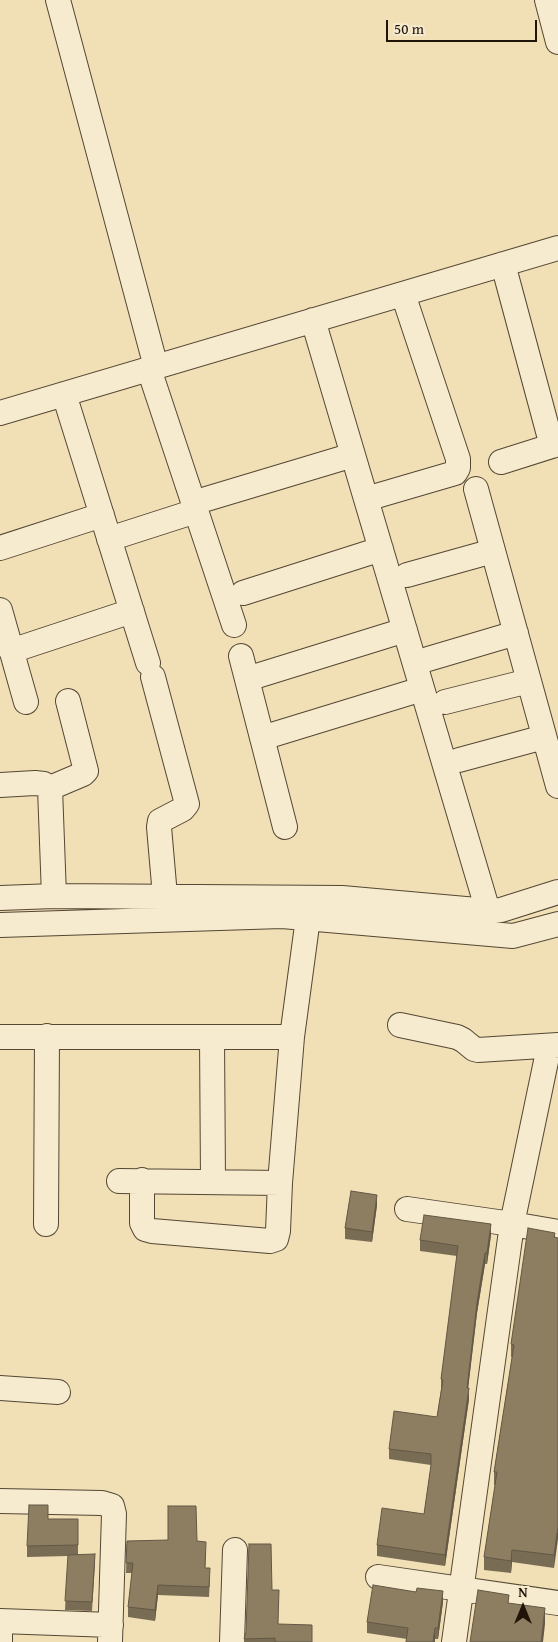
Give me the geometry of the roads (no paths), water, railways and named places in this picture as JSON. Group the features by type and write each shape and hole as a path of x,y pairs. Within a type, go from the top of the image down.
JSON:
{"street":[{"path":"58,0 153,368 195,507 234,625"},
{"path":"547,0 558,42"},
{"path":"0,413 558,248"},
{"path":"502,462 555,445 503,264"},
{"path":"366,499 455,473 458,468 458,459 403,294"},
{"path":"313,320 488,911"},
{"path":"64,394 150,670 187,799 187,804 183,809 160,821 165,896"},
{"path":"109,539 195,507 353,455"},
{"path":"476,489 558,786"},
{"path":"0,548 102,515"},
{"path":"243,593 381,549"},
{"path":"407,575 493,551"},
{"path":"0,610 26,702"},
{"path":"11,651 132,611"},
{"path":"247,679 405,630"},
{"path":"428,660 516,633"},
{"path":"242,656 285,827"},
{"path":"445,702 529,681"},
{"path":"262,738 422,688"},
{"path":"50,788 86,771 68,701"},
{"path":"459,760 544,737"},
{"path":"0,785 35,783 44,784 50,788"},
{"path":"50,788 54,896"},
{"path":"0,898 165,896 342,898 488,911 500,910 558,892"},
{"path":"365,924 366,900"},
{"path":"0,925 264,916 308,918 513,936 558,924"},
{"path":"280,1183 130,1180 142,1222 146,1228 152,1231 270,1241 276,1239 292,1037 308,918"},
{"path":"400,1025 457,1037 478,1050 554,1046 512,1224 454,1642"},
{"path":"46,1224 47,1036"},
{"path":"0,1037 292,1037"},
{"path":"212,1037 213,1182"},
{"path":"407,1210 558,1232"},
{"path":"0,1388 58,1392"},
{"path":"0,1502 102,1503 112,1506 114,1514 110,1634 0,1621 0,1642"},
{"path":"232,1642 234,1550"},
{"path":"378,1577 558,1603"}]}
